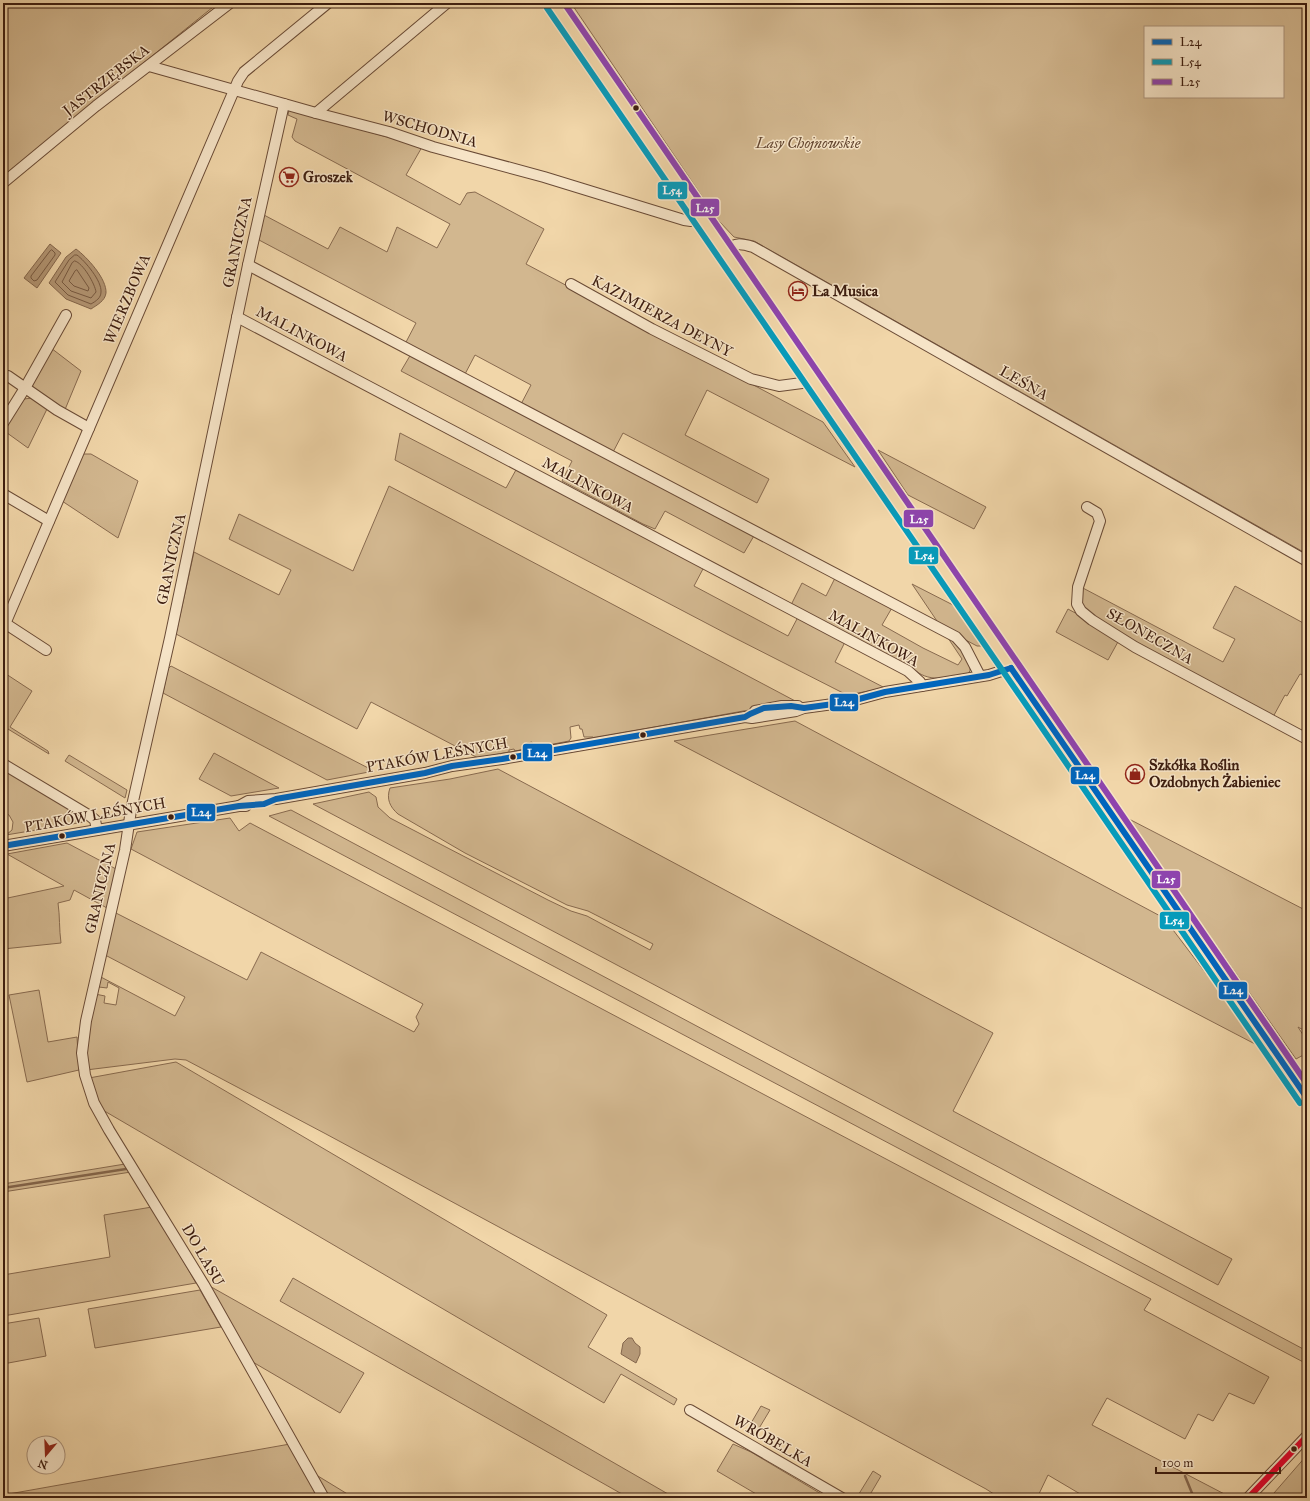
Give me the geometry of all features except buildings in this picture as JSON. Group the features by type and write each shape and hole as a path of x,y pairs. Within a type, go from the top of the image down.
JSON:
{"main road":[{"path":"554,3 1307,1098"}],"street":[{"name":"JASTRZĘBSKA","path":"3,183 96,106 230,3"},
{"name":"WIERZBOWA","path":"46,650 4,623 235,90 244,72 328,3"},
{"path":"316,113 447,3"},
{"name":"WSCHODNIA","path":"149,66 389,132 433,147 544,177 684,220 691,221 701,216"},
{"name":"GRANICZNA","path":"86,1021 125,850 129,824 173,623 236,317 284,104"},
{"name":"LEŚNA","path":"724,250 740,244 753,247 1307,561"},
{"path":"248,264 956,638 965,647 980,676"},
{"name":"KAZIMIERZA DEYNY","path":"571,284 652,329 751,379 779,386 802,383 813,378"},
{"path":"3,423 25,388 66,314"},
{"name":"MALINKOWA","path":"236,317 901,667 917,679 922,686"},
{"path":"8,376 57,410 89,428"},
{"path":"3,494 49,521"},
{"name":"SŁONECZNA","path":"1087,508 1097,513 1100,520 1078,587 1077,598 1081,611 1092,620 1135,647 1307,739"},
{"name":"PTAKÓW LEŚNYCH","path":"3,846 239,806 248,801 276,798 452,766 745,717 748,713 758,710 782,706 797,706 804,708 848,702 885,692 997,673 1011,668"},
{"path":"3,764 90,816 95,820 97,830"},
{"name":"DO LASU","path":"86,1021 82,1053 84,1075 94,1103 204,1285 324,1498"},
{"name":"WRÓBELKA","path":"690,1410 842,1498"},
{"path":"1248,1498 1307,1436"}],"green space":[{"path":"3,3 218,3 3,176"},
{"name":"Lasy Chojnowskie","path":"571,3 1307,3 1307,554 754,241 734,237 718,220"},
{"path":"289,109 422,147 406,175 460,205 467,193 475,192 544,229 526,264 823,422 855,467 707,390 685,435 769,479 757,503 623,433 612,454 520,406 531,385 475,355 464,376 405,344 416,323 259,240 264,215 328,249 340,227 387,252 397,227 437,248 450,224 295,141 292,137 297,119 288,115"},
{"path":"51,348 81,371 64,412 33,389 32,381"},
{"path":"411,354 755,534 744,553 665,511 655,529 643,524 562,481 572,461 401,371"},
{"path":"32,398 47,409 28,448 3,430 24,399"},
{"path":"400,433 506,488 517,468 704,567 694,586 788,636 798,617 845,642 835,662 885,688 847,695 395,460"},
{"path":"878,450 986,507 974,529 908,495"},
{"path":"84,454 91,454 138,481 118,538 62,501 80,457"},
{"path":"389,486 799,703 782,704 594,738 584,737 582,729 580,729 579,725 570,727 571,738 569,741 533,748 532,742 527,743 527,749 515,751 514,749 509,750 509,752 478,758 371,702 357,729 176,634 194,552 279,595 291,570 229,539 239,514 353,571"},
{"path":"836,576 893,606 882,625 923,648 958,665 962,659 946,635 950,637 962,650 970,666 970,671 967,674 947,678 934,678 922,675 791,605 802,583 826,596"},
{"path":"912,584 953,605 982,646 977,646 941,627"},
{"path":"1235,586 1307,625 1307,677 1300,674 1287,696 1285,695 1273,717 1129,641 1086,613 1081,604 1081,587 1223,662 1235,639 1213,628"},
{"path":"1068,609 1119,640 1108,660 1056,632"},
{"path":"171,666 374,771 327,780 163,693 168,669"},
{"path":"3,672 32,691 10,727 48,751 49,754 3,726"},
{"path":"795,721 1164,918 1211,980 1255,1044 674,741"},
{"path":"214,753 279,788 231,796 199,779"},
{"path":"69,755 127,790 125,798 65,761"},
{"path":"3,767 87,817 84,822 6,835 12,830 13,822 9,815 3,812"},
{"path":"498,769 993,1033 953,1111 1232,1259 1218,1285 313,804 369,792 376,797 378,807 390,818 548,900 571,911 587,916 650,950 653,944 588,911 567,905 465,853 398,814 393,809 388,796 390,788 450,779"},
{"path":"291,810 1307,1351 1307,1364 269,816"},
{"path":"230,818 239,831 250,823 1151,1299 1144,1310 1269,1377 1254,1404 1229,1393 1213,1421 1198,1414 1185,1439 1107,1398 1092,1425 1232,1498 1087,1498 1048,1475 1037,1498 1000,1498 986,1489 186,1060 175,1059 86,1070 85,1046 95,994 105,996 104,1003 116,1005 119,988 108,982 107,988 99,987 99,976 175,1016 185,997 107,956 104,956 114,912 247,980 261,952 414,1032 419,1024 416,1017 423,1004 131,849 137,832"},
{"path":"1127,818 1307,911 1307,1032 1298,1027 1307,1041 1307,1053 1296,1059"},
{"path":"67,843 116,869 107,908 74,890 70,900 58,903 61,943 3,949 3,899 64,886 7,854"},
{"path":"39,990 48,1042 77,1037 79,1070 27,1082 9,995"},
{"path":"176,1062 607,1315 588,1347 677,1399 674,1405 621,1374 604,1403 101,1109 89,1078"},
{"path":"125,1164 131,1172 3,1192 3,1184"},
{"path":"152,1207 196,1283 3,1316 3,1275 110,1257 104,1215"},
{"path":"293,1278 675,1498 629,1498 280,1301"},
{"path":"206,1284 364,1373 340,1413 251,1361"},
{"path":"200,1290 221,1327 95,1348 88,1309"},
{"path":"39,1318 46,1356 3,1364 3,1324"},
{"path":"761,1406 770,1410 755,1435 747,1430"},
{"path":"290,1444 318,1498 3,1498 3,1495"},
{"path":"733,1444 751,1452 828,1498 763,1498 717,1471"},
{"path":"1307,1455 1307,1498 1269,1498 1274,1493"},
{"path":"873,1471 881,1476 868,1498 857,1497"},
{"path":"313,1473 354,1498 327,1498"}],"water":[{"path":"50,244 61,253 37,288 24,278"},
{"path":"76,249 96,269 105,287 106,293 104,298 91,309 66,299 49,283 66,257"},
{"path":"628,1338 632,1338 640,1347 640,1354 636,1363 621,1354 623,1343"}],"waterway":[{"path":"3,1188 126,1169"},
{"path":"1185,1476 1194,1498"}],"transit line":[{"name":"L25","path":"564,3 1307,1084"},
{"name":"L54","path":"547,8 1300,1103"},
{"name":"L24","path":"1011,668 1307,1098"},
{"name":"L24","path":"3,846 239,806 264,804 276,799 425,773 452,766 502,759 745,717 764,708 791,706 804,708 848,702 885,692 989,675 1011,668"},
{"path":"1248,1498 1307,1436"}],"place":[{"name":"Groszek","path":"289,177"},
{"name":"La Musica","path":"798,291"},
{"name":"Szkółka Roślin Ozdobnych Żabieniec","path":"1135,774"}]}
